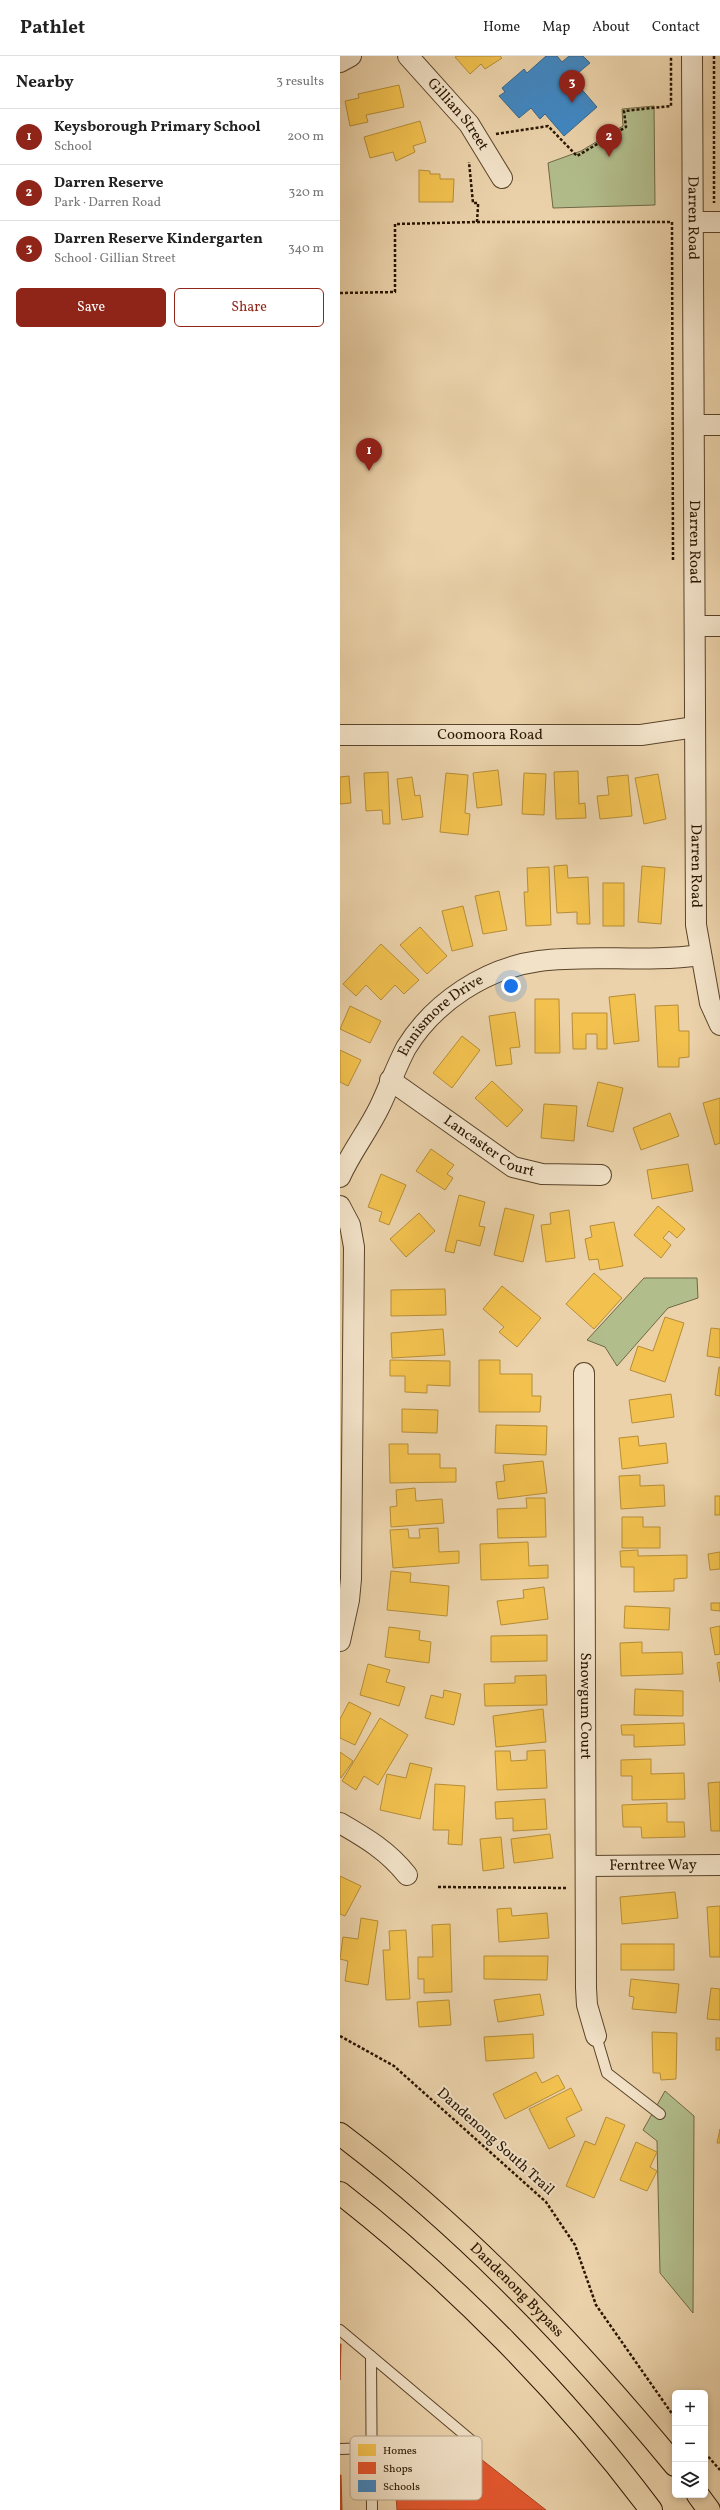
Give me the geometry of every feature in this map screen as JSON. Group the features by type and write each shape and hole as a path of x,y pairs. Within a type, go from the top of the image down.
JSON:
{"highway":[{"name":"Dandenong Bypass","path":"340,2134 440,2216 504,2275 598,2374 672,2462"},
{"path":"340,2193 410,2251 472,2309 545,2383 646,2503"},
{"path":"700,2498 709,2510"}],"street":[{"path":"340,62 351,56"},
{"name":"Gillian Street","path":"408,56 469,124 502,178"},
{"name":"Darren Road","path":"692,56 696,926 707,964 710,1003 720,1025"},
{"path":"693,222 717,213"},
{"path":"694,425 720,425"},
{"path":"695,626 720,626"},
{"name":"Coomoora Road","path":"340,735 641,735 695,727"},
{"name":"Coomoora Road","path":"641,735 695,747"},
{"name":"Ennismore Drive","path":"340,1178 356,1145 380,1105 390,1080 414,1037 441,1006 470,985 502,971 539,961 668,959 707,964"},
{"name":"Lancaster Court","path":"390,1080 513,1167 542,1174 601,1175"},
{"name":"Ennismore Drive","path":"340,1160 356,1145"},
{"path":"340,1206 350,1225 354,1247 351,1579 349,1600 340,1641"},
{"name":"Snowgum Court","path":"584,1373 586,1988 587,2005 596,2036"},
{"path":"340,1823 381,1847 395,1859 407,1875"},
{"name":"Ferntree Way","path":"586,1866 720,1865"}],"lane":[{"path":"596,2036 607,2073 660,2114"},
{"path":"340,2330 467,2436"},
{"path":"372,2356 372,2436"},
{"path":"340,2449 350,2449"}],"path":[{"path":"491,128 495,134 548,126 577,156 626,127 624,111 671,106 671,56"},
{"path":"714,56 717,213"},
{"path":"468,158 473,203 478,203 477,222"},
{"path":"340,294 395,292 395,224 477,222 672,222 673,561"},
{"path":"438,1887 586,1888"},
{"name":"Dandenong South Trail","path":"340,2036 394,2066 546,2202 575,2245 596,2306 672,2414"},
{"path":"708,2456 720,2470"}],"green space":[{"path":"654,106 655,205 553,208 548,163 581,151 623,126 622,109"},
{"path":"644,1278 697,1278 698,1298 668,1308 617,1366 605,1347 587,1340"},
{"path":"665,2091 694,2116 693,2313 660,2273 657,2141 643,2130"}],"building: Homes":[{"path":"500,56 502,58 485,69 481,64 470,74 455,57"},
{"path":"399,85 404,107 366,115 368,122 350,126 345,101 359,98 358,94"},
{"path":"420,121 426,142 413,146 415,152 396,161 393,152 370,158 364,137"},
{"path":"419,170 430,171 430,174 440,174 440,179 454,179 453,202 419,202"},
{"path":"498,770 502,805 477,808 473,773"},
{"path":"578,771 579,804 585,803 586,818 556,819 554,772"},
{"path":"388,772 390,824 383,824 382,810 366,811 364,773"},
{"path":"446,773 468,775 465,813 470,814 468,835 440,832"},
{"path":"524,773 546,774 544,815 522,814"},
{"path":"658,774 666,819 644,824 635,778"},
{"path":"628,775 632,816 600,819 597,796 609,795 607,777"},
{"path":"349,776 351,803 340,804 340,777"},
{"path":"412,777 415,796 420,795 423,817 402,820 397,779"},
{"path":"567,865 568,878 588,877 590,924 577,924 577,912 557,913 554,866"},
{"path":"642,866 665,868 661,924 638,922"},
{"path":"549,867 551,925 526,926 524,892 528,892 527,868"},
{"path":"603,883 624,883 624,926 603,926"},
{"path":"499,891 507,930 483,934 475,896"},
{"path":"463,906 473,946 452,951 442,911"},
{"path":"420,927 447,956 427,974 400,945"},
{"path":"381,944 419,980 404,994 395,985 381,1000 366,985 356,996 343,984"},
{"path":"635,994 639,1041 614,1044 609,997"},
{"path":"535,999 559,999 560,1053 535,1053"},
{"path":"678,1005 679,1031 689,1031 689,1057 679,1058 679,1067 658,1067 655,1006"},
{"path":"350,1006 381,1021 370,1043 340,1029"},
{"path":"515,1012 520,1047 510,1048 512,1064 496,1066 489,1016"},
{"path":"572,1013 607,1013 607,1049 597,1049 597,1034 586,1034 586,1049 573,1049"},
{"path":"462,1036 480,1050 452,1088 433,1073"},
{"path":"340,1050 361,1060 348,1086 340,1082"},
{"path":"492,1081 523,1110 507,1127 475,1098"},
{"path":"598,1082 623,1088 613,1132 587,1126"},
{"path":"720,1098 720,1143 715,1145 703,1103"},
{"path":"544,1104 577,1106 574,1141 541,1138"},
{"path":"670,1113 679,1136 641,1150 633,1128"},
{"path":"431,1149 454,1165 447,1174 453,1178 445,1190 416,1171"},
{"path":"688,1164 693,1191 652,1199 647,1170"},
{"path":"381,1174 406,1185 389,1225 379,1221 382,1212 368,1207"},
{"path":"459,1195 485,1202 479,1226 485,1227 480,1246 457,1240 454,1253 445,1251"},
{"path":"658,1206 685,1229 677,1238 669,1231 663,1238 671,1245 661,1258 634,1235"},
{"path":"505,1208 534,1215 523,1262 494,1255"},
{"path":"569,1210 575,1258 546,1262 541,1225 551,1224 550,1213"},
{"path":"419,1213 435,1231 406,1257 390,1239"},
{"path":"614,1222 623,1266 600,1270 598,1259 589,1260 585,1239 592,1237 590,1226"},
{"path":"594,1273 622,1298 594,1329 566,1304"},
{"path":"502,1286 541,1318 517,1347 499,1332 504,1327 483,1309"},
{"path":"445,1289 446,1315 391,1316 391,1290"},
{"path":"665,1317 684,1323 665,1382 630,1370 638,1346 653,1351"},
{"path":"711,1328 720,1329 720,1358 707,1356"},
{"path":"443,1329 445,1355 392,1358 391,1333"},
{"path":"390,1360 450,1361 450,1386 427,1385 427,1393 405,1392 405,1376 390,1376"},
{"path":"479,1360 500,1360 500,1374 532,1374 532,1396 541,1396 540,1412 479,1412"},
{"path":"720,1367 720,1396 715,1395"},
{"path":"671,1394 674,1417 632,1423 629,1400"},
{"path":"402,1409 438,1410 437,1433 402,1432"},
{"path":"496,1425 547,1426 546,1455 495,1453"},
{"path":"638,1436 639,1446 666,1443 668,1463 622,1469 619,1438"},
{"path":"389,1444 408,1444 408,1454 440,1454 440,1468 456,1468 456,1482 390,1483"},
{"path":"543,1461 547,1493 498,1499 496,1482 505,1481 503,1465"},
{"path":"640,1475 640,1486 664,1485 665,1506 621,1509 619,1476"},
{"path":"415,1488 416,1501 442,1499 444,1523 391,1527 390,1507 397,1506 396,1490"},
{"path":"715,1496 720,1496 720,1515 715,1515"},
{"path":"526,1498 545,1498 546,1537 498,1538 497,1509 527,1508"},
{"path":"622,1517 643,1517 643,1527 660,1527 660,1548 622,1548"},
{"path":"438,1528 439,1552 459,1551 459,1563 393,1568 390,1530 408,1529 409,1538 420,1538 419,1529"},
{"path":"528,1542 529,1566 548,1565 548,1578 481,1580 480,1544"},
{"path":"638,1550 638,1556 687,1555 687,1578 674,1579 674,1591 634,1592 634,1567 621,1567 620,1551"},
{"path":"720,1552 720,1569 710,1570 708,1554"},
{"path":"391,1571 411,1573 410,1582 449,1586 447,1616 387,1610"},
{"path":"544,1587 548,1619 501,1625 497,1601 524,1598 523,1590"},
{"path":"711,1603 720,1603 720,1611 711,1610"},
{"path":"625,1606 670,1608 669,1630 624,1628"},
{"path":"720,1626 720,1654 715,1655 710,1628"},
{"path":"389,1627 420,1631 419,1640 431,1642 429,1663 385,1657"},
{"path":"547,1635 547,1661 491,1662 491,1636"},
{"path":"642,1642 642,1653 682,1652 683,1674 621,1676 620,1643"},
{"path":"720,1662 720,1682 717,1663"},
{"path":"368,1664 390,1670 386,1682 405,1687 399,1706 360,1695"},
{"path":"546,1675 547,1705 485,1706 484,1684 515,1683 515,1676"},
{"path":"635,1689 683,1691 683,1716 634,1715"},
{"path":"444,1690 461,1694 454,1725 425,1718 431,1695 443,1698"},
{"path":"349,1702 371,1713 355,1745 340,1738 340,1719"},
{"path":"543,1709 546,1742 496,1747 493,1716"},
{"path":"380,1718 408,1735 378,1785 364,1776 356,1790 342,1781"},
{"path":"684,1723 685,1745 634,1747 634,1735 622,1735 621,1725"},
{"path":"545,1750 547,1788 497,1790 495,1751 510,1751 511,1761 527,1760 527,1751"},
{"path":"340,1752 353,1761 341,1778 340,1777"},
{"path":"651,1759 651,1774 684,1773 685,1799 632,1800 632,1776 621,1776 621,1760"},
{"path":"410,1763 432,1768 420,1819 380,1810 387,1774 406,1778"},
{"path":"720,1782 720,1831 711,1831 708,1783"},
{"path":"435,1784 465,1786 462,1845 448,1844 449,1830 433,1830"},
{"path":"545,1799 547,1829 513,1831 513,1818 496,1819 495,1802"},
{"path":"667,1803 667,1822 684,1822 685,1837 642,1838 641,1827 623,1827 622,1805"},
{"path":"550,1834 553,1858 514,1863 511,1839"},
{"path":"501,1837 504,1868 483,1871 480,1839"},
{"path":"340,1876 361,1886 345,1916 340,1914"},
{"path":"675,1892 678,1918 622,1924 620,1897"},
{"path":"720,1906 720,1957 710,1957 707,1907"},
{"path":"511,1908 512,1916 547,1913 549,1938 499,1942 497,1909"},
{"path":"361,1918 378,1921 368,1985 345,1981 348,1961 340,1959 343,1937 358,1939"},
{"path":"450,1924 452,1992 424,1993 424,1979 418,1979 418,1957 433,1957 432,1925"},
{"path":"406,1930 410,1999 386,2000 383,1950 390,1950 389,1931"},
{"path":"621,1944 674,1944 674,1970 621,1970"},
{"path":"484,1956 548,1956 547,1980 484,1979"},
{"path":"631,1979 679,1984 676,2013 632,2009 634,1997 629,1996"},
{"path":"711,1988 720,1989 720,2020 707,2019"},
{"path":"540,1994 544,2015 498,2022 494,2000"},
{"path":"449,2000 451,2025 419,2027 417,2002"},
{"path":"652,2032 677,2033 676,2079 661,2080 660,2073 653,2073"},
{"path":"533,2034 534,2058 486,2061 484,2037"},
{"path":"716,2038 720,2038 720,2050 716,2050"},
{"path":"536,2072 542,2083 558,2075 565,2088 505,2119 493,2094"},
{"path":"571,2088 582,2110 566,2118 575,2136 549,2149 529,2109"},
{"path":"606,2117 625,2125 594,2198 566,2186 585,2141 595,2145"},
{"path":"720,2129 720,2143 717,2143"},
{"path":"636,2142 657,2152 650,2167 657,2171 647,2191 620,2180"}],"building: Shops":[{"path":"340,2344 341,2344 340,2380"},
{"path":"482,2460 546,2510 397,2510 396,2500 482,2500"},
{"path":"341,2475 342,2510 340,2510"}],"building: Schools":[{"path":"546,56 557,56 562,62 569,56 583,56 590,63 572,78 597,107 564,136 545,114 540,119 531,108 519,118 499,96 505,92 502,88 524,69 527,73"}],"place":[{"name":"Darren Reserve Kindergarten","path":"572,103"},
{"name":"Darren Reserve","path":"609,157"},
{"name":"Keysborough Primary School","path":"369,471"}]}
